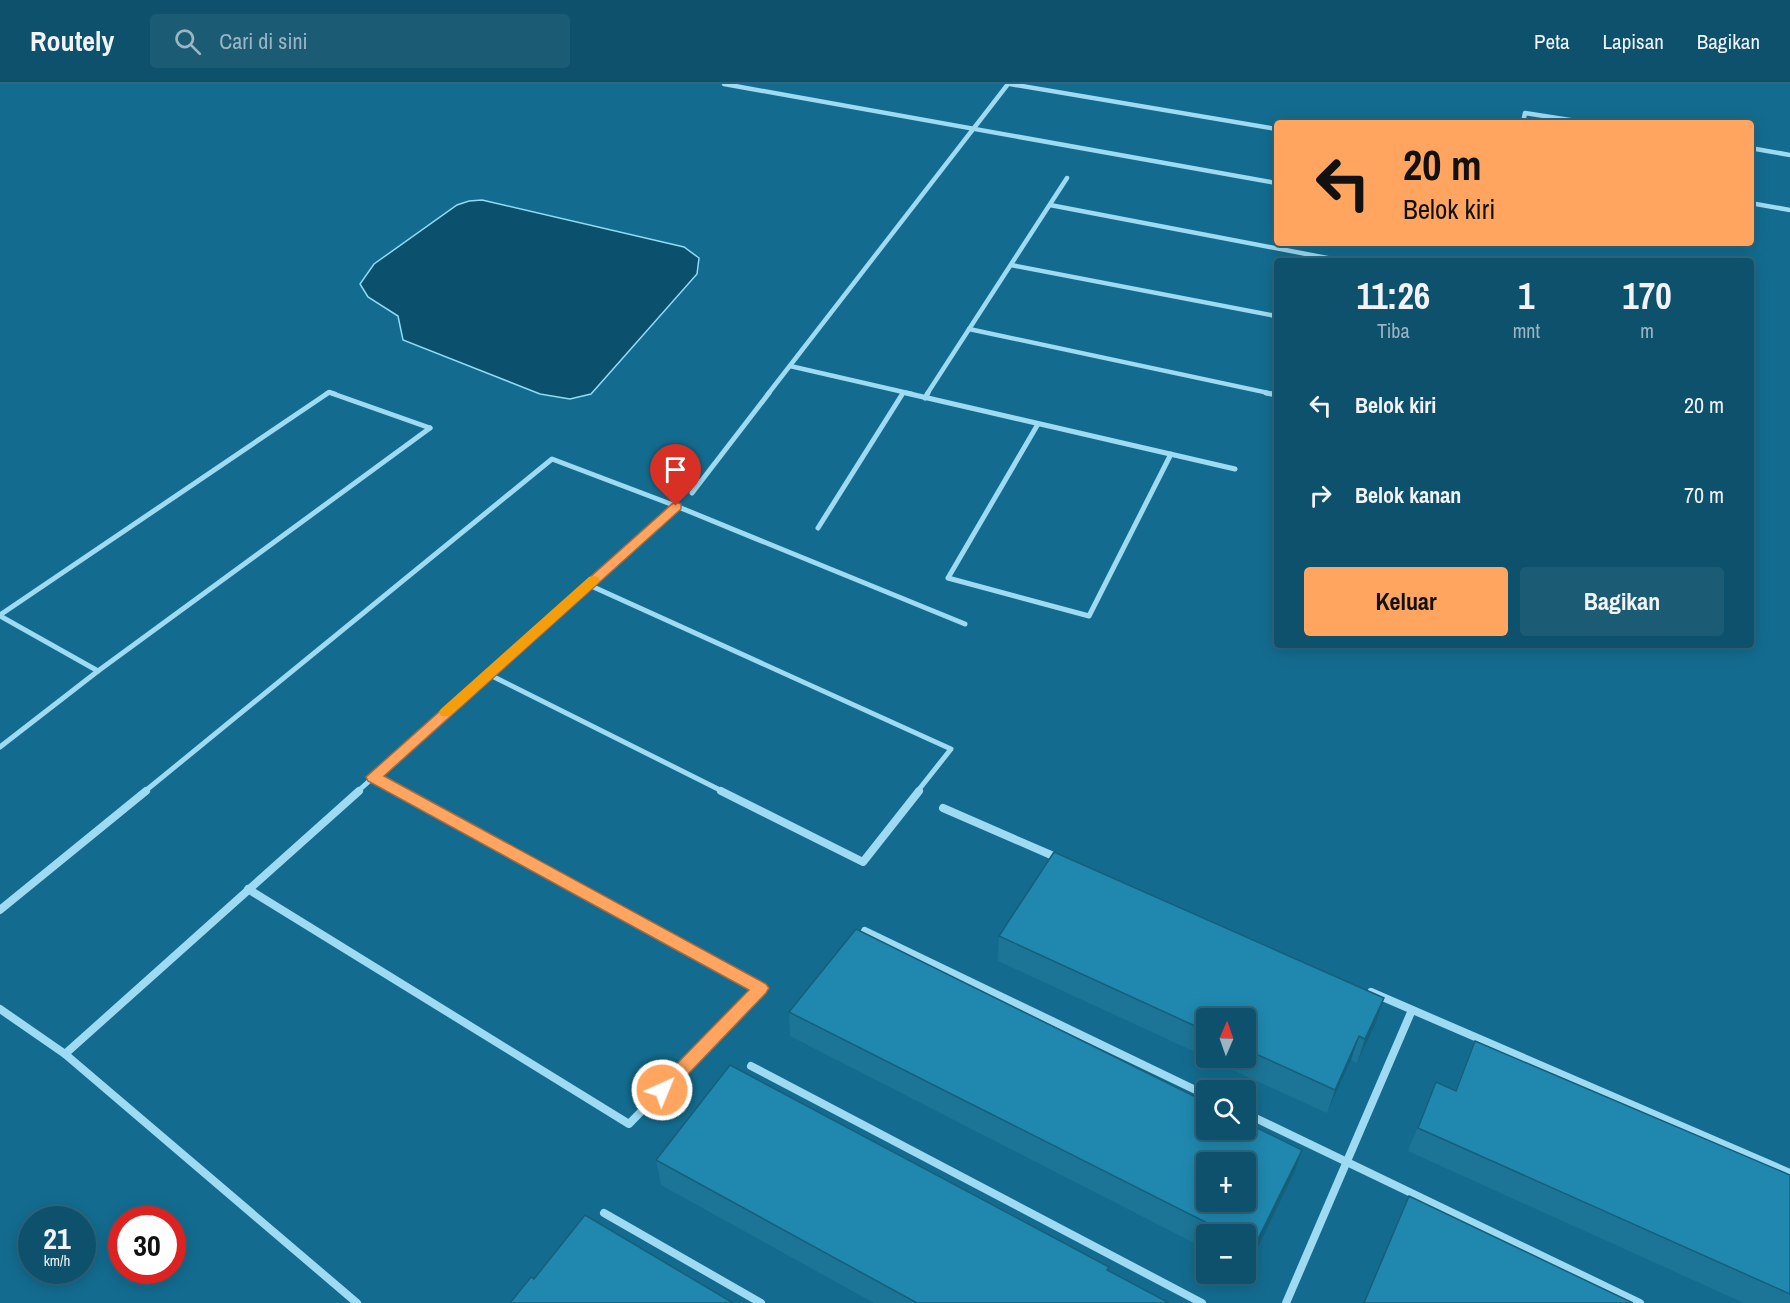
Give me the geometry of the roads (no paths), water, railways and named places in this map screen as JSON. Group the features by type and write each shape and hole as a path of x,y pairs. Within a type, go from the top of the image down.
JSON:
{"street":[{"path":"724,84 1274,183"},
{"path":"692,493 1009,84 1274,129"},
{"path":"1524,120 1525,113 1570,120"},
{"path":"1754,149 1790,155"},
{"path":"925,398 1067,178"},
{"path":"1754,204 1790,210"},
{"path":"1050,205 1327,258"},
{"path":"1011,265 1274,316"},
{"path":"969,329 1274,395"},
{"path":"790,366 1235,469"},
{"path":"0,747 98,671 429,428 329,393 0,615 98,671"},
{"path":"818,528 903,393"},
{"path":"1038,424 948,578 1089,616 1171,454"},
{"path":"0,910 552,459 676,506 965,624"},
{"path":"65,1054 676,506"},
{"path":"488,674 863,862 951,749 588,585"},
{"path":"248,889 629,1124 761,988 374,777"},
{"path":"943,808 1063,860"},
{"path":"865,931 1196,1090"},
{"path":"1368,991 1790,1173"},
{"path":"0,1009 65,1054 357,1303"},
{"path":"1286,1303 1412,1010"},
{"path":"751,1066 1202,1303"},
{"path":"1256,1118 1640,1303"},
{"path":"604,1213 761,1303"}],"water":[{"path":"482,200 684,247 699,258 697,274 591,394 570,399 540,394 403,340 398,316 368,297 360,284 374,264 457,205"}]}
